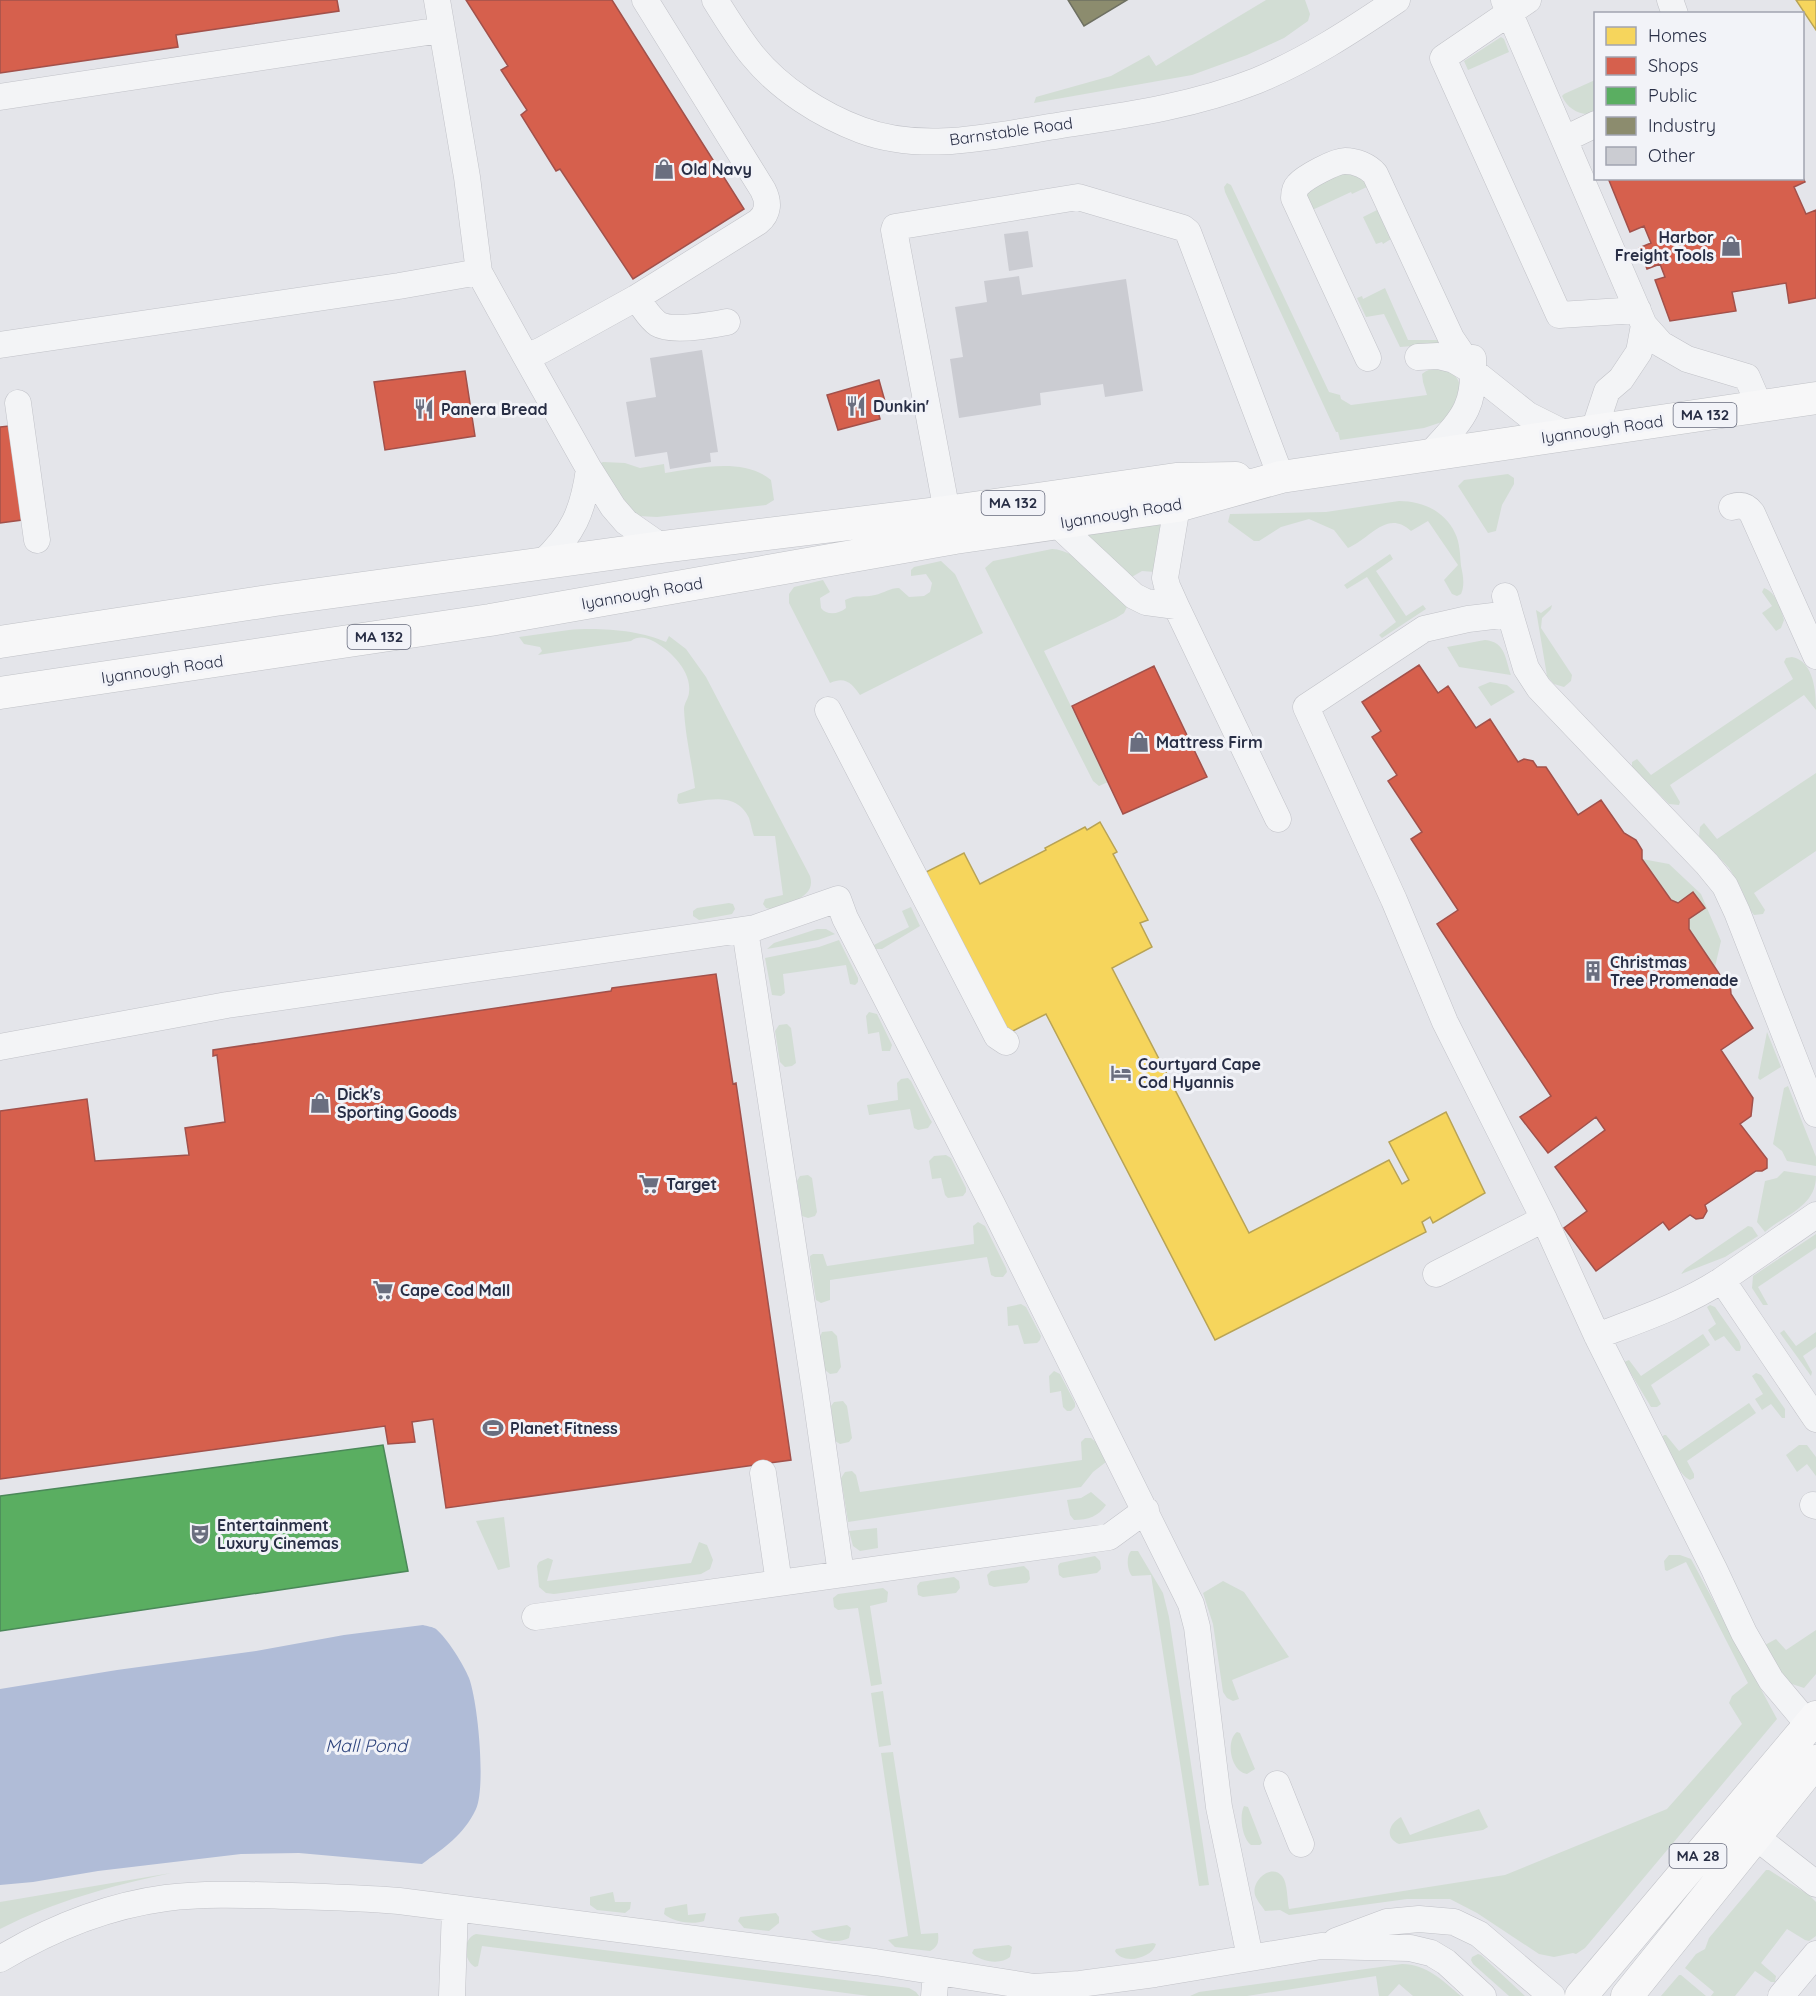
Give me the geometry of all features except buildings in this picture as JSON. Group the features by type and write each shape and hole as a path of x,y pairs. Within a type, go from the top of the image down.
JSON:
{"main road":[{"name":"Iyannough Road","path":"0,693 490,620 955,538 1177,506 1281,477 1816,398"},
{"name":"Iyannough Road","path":"0,642 274,600 662,547 947,512 1176,479 1281,477"},
{"name":"MA 28","path":"1581,1996 1813,1721"},
{"name":"MA 28","path":"1627,1996 1816,1761"}],"street":[{"path":"437,0 467,177 478,272 589,469 626,522 662,547"},
{"path":"526,357 636,298 758,222 766,213 768,206 763,190 645,0"},
{"name":"Barnstable Road","path":"715,0 752,55 784,86 824,112 860,130 881,136 935,141 971,139 1167,109 1212,96 1299,62 1397,0"},
{"path":"1641,318 1559,315 1443,58 1514,4 1565,139 1641,318 1661,344 1687,359 1747,377 1760,407"},
{"path":"0,97 441,30"},
{"path":"1565,139 1594,125"},
{"path":"1368,358 1294,198 1298,185 1304,180 1333,164 1345,161 1366,166 1375,174 1451,338 1474,372"},
{"path":"947,512 895,227 1078,197 1183,228 1188,232 1281,477"},
{"path":"0,345 407,285 478,272"},
{"path":"636,298 651,318 663,326 703,326 727,322"},
{"path":"1418,357 1446,357 1474,372 1528,415 1580,432 1607,391 1621,379 1639,352 1641,318"},
{"path":"1430,454 1460,422 1470,404 1474,372 1472,345"},
{"path":"18,403 37,540"},
{"path":"542,563 564,541 576,520 586,490 589,469"},
{"path":"1732,507 1740,504 1752,513 1816,656"},
{"path":"1177,506 1165,578 1167,586 1278,819"},
{"path":"1056,523 1134,596 1146,602 1176,606"},
{"path":"1813,1721 1790,1704 1759,1661 1650,1425 1597,1336 1544,1219 1445,1022 1394,900 1306,707 1424,629 1508,605 1526,668 1539,688 1672,826 1725,886 1816,1114"},
{"path":"828,710 997,1036 1006,1042"},
{"path":"0,1047 227,1005 745,930 767,925 838,899 845,918 885,993 1186,1592 1195,1616 1219,1807 1250,1957"},
{"path":"745,930 841,1574"},
{"path":"1597,1336 1704,1291 1816,1215"},
{"path":"1436,1274 1544,1219"},
{"path":"1722,1280 1816,1419"},
{"path":"763,1473 779,1583"},
{"path":"535,1617 1109,1537 1146,1510"},
{"path":"1277,1784 1301,1844"},
{"path":"1756,1837 1816,1884"},
{"path":"0,1959 68,1924 96,1914 166,1898 205,1895 370,1898 455,1908 935,1984 1034,1987 1080,1984 1155,1974 1321,1946 1410,1948 1431,1953 1446,1962 1483,1996"},
{"path":"452,1996 455,1908"},
{"path":"1321,1946 1387,1922 1419,1919 1454,1922 1479,1934 1552,1996"},
{"path":"1781,1996 1816,1954"}],"shaded area":[{"path":"1266,0 1305,0 1310,14 1308,21 1284,38 1247,55 1192,75 1034,103 1036,97 1111,76 1149,55 1156,66"},
{"path":"1501,37 1509,52 1468,70 1464,61"},
{"path":"1594,80 1594,113 1580,113 1571,108 1564,101 1562,96"},
{"path":"1347,167 1371,185 1308,212 1303,193"},
{"path":"1227,183 1231,185 1329,392 1340,395 1341,399 1351,405 1427,395 1422,374 1428,370 1441,369 1453,374 1460,384 1458,399 1445,421 1424,428 1340,440 1225,192 1224,187"},
{"path":"1377,210 1391,239 1383,244 1382,242 1376,244 1363,217"},
{"path":"1385,288 1408,340 1439,340 1440,344 1400,347 1384,314 1366,317 1357,298 1362,296 1363,299"},
{"path":"603,462 625,463 640,468 664,464 665,473 720,466 748,469 771,480 774,500 766,505 657,517 638,516 628,512 596,465"},
{"path":"1508,474 1514,478 1514,484 1502,505 1496,531 1488,533 1458,486 1464,480"},
{"path":"1399,501 1424,505 1439,513 1451,525 1460,549 1463,580 1461,594 1457,596 1452,594 1444,580 1458,565 1428,521 1411,531 1402,525 1387,524 1348,548 1334,530 1309,519 1281,527 1259,541 1254,541 1228,522 1230,514 1326,512"},
{"path":"1162,522 1155,572 1142,571 1130,578 1085,537 1086,533"},
{"path":"1052,549 1062,551 1083,562 1128,605 1124,613 1116,618 1044,651 1108,782 1099,786 1093,781 985,568 993,561"},
{"path":"1390,554 1393,559 1376,571 1406,616 1423,605 1426,609 1382,638 1379,635 1396,622 1367,577 1347,589 1344,585"},
{"path":"941,561 955,574 983,633 860,695 848,682 840,680 830,683 789,603 789,594 794,587 823,580 830,592 820,598 821,608 826,612 837,613 846,608 845,600 849,598 875,595 896,588 909,597 924,596 930,592 932,583 926,574 911,576 911,570 914,567"},
{"path":"1764,588 1775,597 1784,620 1781,628 1776,631 1762,613 1772,606 1762,592"},
{"path":"1552,605 1542,618 1541,628 1572,675 1571,681 1564,687 1554,684 1547,676 1536,610 1541,613"},
{"path":"569,630 618,630 666,642 669,636 686,649 706,677 810,876 811,884 805,895 784,905 766,908 763,904 765,899 783,895 775,836 754,836 749,818 736,803 718,799 679,804 677,801 678,794 695,788 684,709 689,694 689,684 683,669 672,655 650,640 639,638 538,655 542,651 540,647 524,644 519,637"},
{"path":"1485,640 1497,644 1504,652 1511,675 1459,667 1447,647"},
{"path":"1792,657 1805,664 1809,671 1814,686 1816,710 1804,695 1670,785 1680,802 1679,805 1669,804 1632,767 1632,762 1637,759 1651,775 1793,679 1784,662 1786,658"},
{"path":"1490,682 1507,685 1515,692 1491,706 1478,687"},
{"path":"1816,773 1816,851 1754,893 1765,910 1763,914 1754,915 1729,868 1699,836 1700,827 1704,823 1717,839"},
{"path":"1642,859 1669,864 1701,894 1721,941 1715,967 1689,929 1689,919 1705,908 1694,892 1678,903 1671,900"},
{"path":"733,904 735,909 732,914 699,920 693,916 693,911 697,908"},
{"path":"911,907 920,926 882,949 876,949 874,945 909,927 902,911"},
{"path":"817,929 826,929 835,934 818,940 767,949 774,943"},
{"path":"839,940 858,978 855,985 850,984 846,965 783,974 785,993 781,996 772,995 765,958 819,947"},
{"path":"869,1012 877,1014 892,1045 890,1051 882,1051 879,1032 868,1034 866,1016"},
{"path":"787,1024 791,1028 796,1063 785,1067 780,1062 775,1031 779,1025"},
{"path":"1767,1032 1781,1067 1760,1080 1758,1078"},
{"path":"908,1078 932,1122 928,1128 918,1130 914,1128 910,1109 869,1115 867,1105 898,1100 897,1083 901,1079"},
{"path":"1788,1086 1816,1157 1816,1166 1787,1161 1782,1151 1773,1144 1784,1088"},
{"path":"946,1155 951,1158 966,1188 963,1196 948,1198 945,1195 941,1178 932,1179 929,1161 934,1156"},
{"path":"1784,1171 1816,1176 1815,1187 1805,1203 1765,1232 1757,1222 1765,1181 1777,1178"},
{"path":"808,1175 812,1178 817,1212 815,1216 808,1218 802,1216 797,1181 800,1176"},
{"path":"978,1222 985,1226 1006,1268 1007,1272 1003,1277 991,1275 987,1257 830,1280 830,1300 821,1303 816,1300 810,1261 810,1256 813,1254 823,1254 827,1266 974,1244 973,1226"},
{"path":"1748,1226 1752,1227 1758,1236 1725,1257 1681,1274 1685,1269"},
{"path":"1816,1234 1816,1248 1758,1287 1768,1305 1763,1305 1752,1288 1753,1276"},
{"path":"1021,1304 1026,1307 1041,1336 1037,1343 1024,1344 1018,1325 1008,1326 1007,1307"},
{"path":"1710,1305 1715,1307 1739,1341 1740,1351 1736,1351 1724,1336 1715,1341 1708,1330 1716,1324 1707,1307"},
{"path":"1784,1330 1796,1346 1816,1332 1816,1347 1803,1356 1812,1372 1811,1376 1780,1333"},
{"path":"832,1331 837,1336 841,1367 837,1373 830,1374 825,1370 820,1337 822,1332"},
{"path":"1703,1334 1710,1345 1651,1385 1661,1404 1651,1407 1624,1362 1629,1360 1641,1376"},
{"path":"1054,1371 1060,1374 1075,1403 1071,1411 1063,1407 1061,1391 1050,1393 1049,1376"},
{"path":"1756,1373 1761,1375 1785,1409 1785,1418 1782,1418 1771,1404 1762,1410 1755,1399 1763,1394 1752,1376"},
{"path":"843,1401 847,1406 852,1438 849,1442 840,1444 835,1441 831,1406 834,1402"},
{"path":"1749,1403 1756,1413 1687,1461 1694,1478 1690,1480 1686,1477 1673,1461 1662,1437 1666,1435 1679,1451"},
{"path":"1085,1438 1091,1438 1097,1443 1106,1462 1093,1472 1081,1487 848,1522 841,1478 845,1472 852,1471 856,1475 860,1492 1082,1460 1081,1442"},
{"path":"1799,1445 1807,1445 1816,1457 1816,1476 1807,1464 1797,1472 1786,1455"},
{"path":"1091,1492 1106,1505 1093,1517 1074,1520 1070,1515 1067,1500 1081,1498"},
{"path":"504,1517 510,1567 498,1570 476,1521"},
{"path":"877,1528 878,1548 860,1551 853,1546 849,1531"},
{"path":"699,1542 707,1545 713,1560 710,1569 701,1574 554,1594 546,1593 539,1587 537,1566 539,1562 548,1558 553,1560 547,1581 691,1563"},
{"path":"1131,1551 1138,1551 1163,1593 1169,1617 1209,1885 1199,1886 1151,1575 1132,1576 1128,1563"},
{"path":"1669,1555 1680,1555 1691,1559 1777,1719 1585,1948 1576,1954 1554,1957 1539,1954 1477,1913 1450,1899 1407,1899 1289,1915 1280,1910 1265,1911 1255,1895 1255,1890 1259,1879 1268,1873 1278,1873 1284,1879 1289,1909 1505,1875 1667,1809 1742,1724 1729,1703 1732,1696 1748,1683 1686,1562 1665,1570 1664,1561"},
{"path":"1095,1556 1100,1561 1101,1569 1097,1573 1063,1578 1059,1575 1060,1563"},
{"path":"1024,1566 1029,1571 1030,1579 1027,1583 994,1587 989,1585 987,1575 991,1571"},
{"path":"954,1577 959,1581 960,1588 956,1593 923,1597 918,1595 917,1586 920,1582"},
{"path":"1223,1581 1244,1592 1289,1657 1232,1680 1239,1699 1233,1701 1223,1692 1213,1624 1203,1593"},
{"path":"883,1588 888,1592 887,1602 870,1606 882,1684 871,1686 858,1608 838,1610 834,1607 833,1598 838,1594"},
{"path":"1816,1630 1816,1674 1804,1688 1789,1683 1766,1652 1765,1645 1776,1639 1786,1650"},
{"path":"883,1691 891,1745 879,1747 871,1693"},
{"path":"1237,1732 1240,1733 1255,1769 1247,1774 1237,1768 1232,1756 1231,1742"},
{"path":"893,1752 921,1934 938,1933 937,1944 930,1951 895,1947 888,1940 908,1936 881,1753"},
{"path":"1244,1806 1248,1807 1262,1843 1260,1845 1251,1845 1245,1837 1242,1821"},
{"path":"1479,1809 1488,1827 1483,1830 1399,1844 1391,1838 1391,1827 1401,1817 1410,1835"},
{"path":"1766,1870 1809,1895 1816,1902 1816,1936 1809,1941 1787,1929 1761,1963 1776,1976 1775,1982 1771,1982 1755,1971 1735,1996 1711,1996 1714,1992 1685,1968 1696,1954 1705,1949 1709,1938"},
{"path":"171,1873 84,1895 41,1910 0,1929 0,1902"},
{"path":"613,1892 615,1902 631,1902 630,1909 625,1913 597,1910 590,1905 590,1897"},
{"path":"687,1904 688,1915 706,1913 704,1921 683,1922 664,1914 665,1908"},
{"path":"776,1913 779,1923 769,1931 744,1928 738,1921 740,1917"},
{"path":"847,1925 851,1928 849,1938 840,1941 824,1939 811,1931"},
{"path":"476,1934 909,1988 919,1996 869,1996 482,1946 478,1966 475,1967 468,1960 466,1945 468,1940"},
{"path":"1156,1944 1149,1953 1137,1958 1124,1958 1115,1951 1116,1949"},
{"path":"1009,1945 1012,1947 1010,1957 1001,1961 985,1960 972,1953 974,1949"},
{"path":"1478,1954 1525,1996 1509,1996 1473,1964 1472,1957"},
{"path":"1402,1964 1427,1970 1461,1996 1413,1996 1399,1984 1388,1996 1379,1996 1376,1976 1247,1996 1190,1996 1199,1992"},
{"path":"1681,1975 1706,1996 1661,1996"}],"water":[{"name":"Mall Pond","path":"423,1625 435,1628 440,1633 455,1652 469,1678 478,1724 481,1764 479,1798 471,1818 453,1840 422,1864 299,1853 241,1854 0,1885 0,1689 256,1651 344,1635"}],"place":[{"name":"Old Navy","path":"664,169"},
{"name":"Harbor Freight Tools","path":"1731,246"},
{"name":"Dunkin'","path":"856,406"},
{"name":"Panera Bread","path":"424,409"},
{"name":"Mattress Firm","path":"1139,742"},
{"name":"Christmas Tree Promenade","path":"1593,971"},
{"name":"Courtyard Cape Cod Hyannis","path":"1121,1073"},
{"name":"Dick's Sporting Goods","path":"320,1103"},
{"name":"Target","path":"649,1184"},
{"name":"Cape Cod Mall","path":"383,1290"},
{"name":"Planet Fitness","path":"493,1428"},
{"name":"Entertainment Luxury Cinemas","path":"200,1534"}]}
